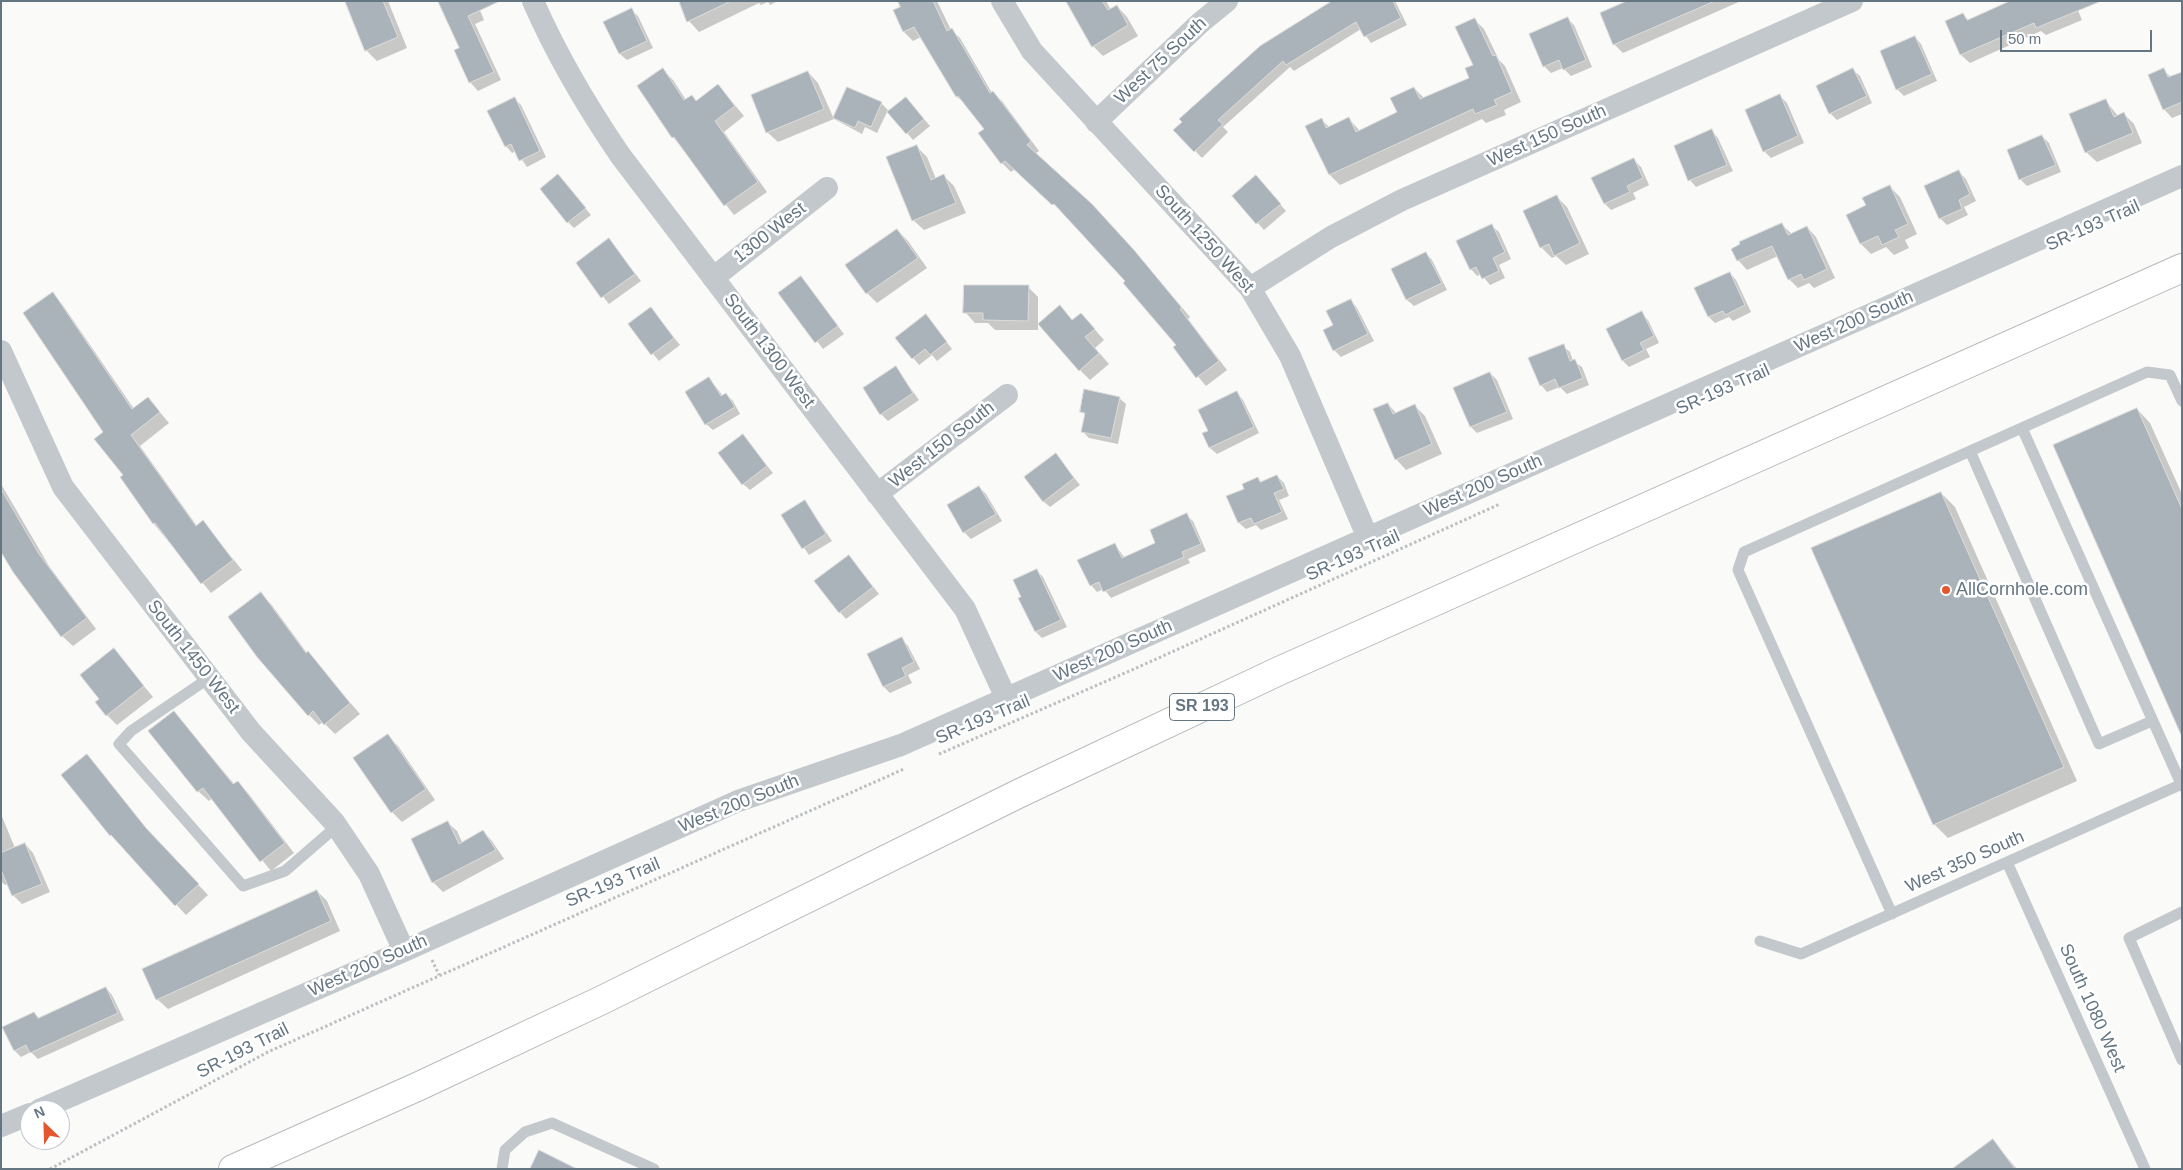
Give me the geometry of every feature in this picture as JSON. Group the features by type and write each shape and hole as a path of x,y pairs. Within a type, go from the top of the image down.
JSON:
{"main road":[{"name":"SR 193","path":"233,1169 417,1087 602,1000 1020,793 1278,671 2182,268"}],"street":[{"name":"South 1300 West","path":"533,1 552,45 584,103 620,155 965,609 1006,698"},
{"name":"South 1250 West","path":"1002,1 1032,51 1250,288 1290,356 1368,538"},
{"name":"West 75 South","path":"1096,122 1200,23 1227,1"},
{"name":"West 150 South","path":"1250,288 1331,236 1402,200 1852,1"},
{"name":"West 200 South","path":"62,1100 404,951 738,801 901,745 2182,176"},
{"name":"1300 West","path":"713,278 827,188"},
{"name":"South 1450 West","path":"1,350 63,487 251,732 337,826 369,874 404,951"},
{"name":"West 150 South","path":"878,494 1007,395"},
{"path":"1,1126 20,1118"}],"lane":[{"path":"1892,914 1738,570 1744,552 2147,372 2170,375 2182,401"},
{"path":"2022,428 2181,785"},
{"path":"1970,451 2099,744 2152,721"},
{"path":"210,678 131,732 119,744 243,886 285,870 337,826"},
{"name":"West 350 South","path":"1760,940 1801,954 2181,785"},
{"name":"South 1080 West","path":"2007,862 2145,1169"},
{"path":"2182,912 2129,938 2182,1060"},
{"path":"502,1169 505,1150 525,1132 552,1123 654,1169"}],"path":[{"name":"SR-193 Trail","path":"937,754 1134,669 1509,501"},
{"name":"SR-193 Trail","path":"50,1169 268,1052 912,765"},
{"path":"431,957 439,975"}],"building":[{"path":"345,1 383,1 398,37 365,51"},
{"path":"438,1 500,1 468,16 494,72 469,83 454,50 459,48"},
{"path":"679,1 731,1 687,22"},
{"path":"898,1 933,1 947,31 952,28 990,93 993,91 1031,141 1027,145 1092,204 1134,250 1182,308 1180,309 1219,361 1196,378 1173,347 1176,345 1123,283 1125,281 1054,204 1052,205 1005,161 1001,164 978,133 984,129 958,96 956,97 914,27 903,32 893,10 900,7"},
{"path":"1066,1 1102,1 1108,10 1117,5 1128,25 1092,47"},
{"path":"1332,1 1393,1 1401,18 1364,37 1356,22 1286,65 1283,61 1218,120 1223,124 1194,152 1173,130 1182,122 1179,119 1260,46"},
{"path":"1627,1 1715,1 1613,45 1600,13"},
{"path":"2010,1 2099,2 2036,28 2034,23 1960,55 1945,21 1963,13 1967,20"},
{"path":"632,8 647,41 619,54 603,22"},
{"path":"1568,17 1586,60 1563,70 1559,60 1543,67 1529,34"},
{"path":"1475,18 1493,56 1496,55 1512,92 1494,100 1497,105 1475,114 1473,109 1329,175 1305,126 1322,118 1326,128 1349,117 1356,132 1397,112 1390,98 1414,87 1420,99 1469,78 1465,68 1473,65 1455,27"},
{"path":"1915,36 1932,74 1896,90 1880,51"},
{"path":"663,68 684,100 692,95 696,101 718,84 735,106 715,121 758,182 724,206 674,137 672,138 637,86"},
{"path":"1853,68 1867,96 1829,114 1816,86"},
{"path":"2164,68 2168,77 2182,72 2182,102 2163,110 2148,75"},
{"path":"808,71 824,109 766,133 751,95"},
{"path":"847,87 882,102 871,127 858,121 855,128 833,118"},
{"path":"1780,94 1798,136 1763,152 1745,110"},
{"path":"515,97 540,151 519,161 511,144 505,147 487,111"},
{"path":"906,97 924,119 906,134 887,112"},
{"path":"2106,99 2114,117 2124,112 2133,133 2085,153 2069,114"},
{"path":"1712,129 1727,165 1688,181 1674,146"},
{"path":"2042,135 2056,165 2019,180 2007,150"},
{"path":"917,145 931,180 944,174 956,203 912,221 886,157"},
{"path":"1634,158 1643,178 1627,186 1630,192 1604,204 1591,178"},
{"path":"1959,170 1970,194 1959,200 1962,209 1939,219 1924,186"},
{"path":"558,174 586,208 567,223 540,189"},
{"path":"1256,175 1281,204 1256,224 1232,196"},
{"path":"1890,185 1908,224 1895,230 1899,237 1882,245 1878,236 1860,244 1846,215 1866,205 1862,198"},
{"path":"1557,195 1580,243 1554,256 1549,244 1540,248 1523,211"},
{"path":"1782,223 1788,235 1807,226 1827,269 1804,280 1801,274 1788,280 1772,246 1737,261 1731,249 1740,244 1739,242"},
{"path":"1492,224 1505,252 1493,258 1499,271 1482,279 1476,267 1470,270 1456,241"},
{"path":"897,229 918,258 866,294 845,265"},
{"path":"609,238 635,274 601,298 576,263"},
{"path":"1426,252 1442,283 1406,300 1391,269"},
{"path":"1730,272 1745,305 1725,315 1723,311 1708,317 1694,288"},
{"path":"801,276 838,326 815,343 778,293"},
{"path":"964,285 1029,285 1028,321 983,320 983,313 963,313"},
{"path":"53,292 132,409 148,397 160,412 131,435 196,526 203,520 233,560 201,584 155,523 153,524 120,477 123,475 94,439 103,432 23,313"},
{"path":"1351,299 1368,334 1333,351 1323,330 1333,325 1326,311"},
{"path":"1060,305 1072,320 1081,313 1095,329 1085,337 1099,353 1079,371 1038,324"},
{"path":"651,307 674,338 651,355 628,324"},
{"path":"1642,311 1654,336 1640,343 1644,350 1622,361 1606,329"},
{"path":"926,314 947,342 930,355 925,349 912,359 895,338"},
{"path":"1564,344 1570,361 1575,359 1583,378 1559,388 1555,379 1540,386 1528,358"},
{"path":"896,366 913,393 880,415 863,388"},
{"path":"1490,372 1507,412 1470,427 1453,388"},
{"path":"709,377 721,396 726,393 735,407 705,425 685,392"},
{"path":"1084,389 1120,397 1111,438 1081,432 1085,413 1080,412"},
{"path":"1237,391 1254,427 1209,448 1202,433 1208,431 1198,410"},
{"path":"1388,403 1393,414 1415,404 1432,444 1395,460 1373,409"},
{"path":"2137,408 2182,509 2182,737 2053,445"},
{"path":"743,434 767,466 742,485 718,453"},
{"path":"1056,453 1074,478 1043,502 1024,477"},
{"path":"1277,475 1284,489 1274,493 1282,512 1254,524 1251,518 1238,523 1226,496 1244,489 1242,484 1258,477 1260,482"},
{"path":"979,486 996,514 963,533 947,505"},
{"path":"1,489 39,554 87,618 61,637 13,572 1,552"},
{"path":"1941,492 2064,767 1933,825 1811,548"},
{"path":"805,500 826,534 802,549 781,515"},
{"path":"1187,513 1201,544 1182,552 1184,557 1103,592 1099,582 1090,586 1077,560 1115,543 1122,558 1155,543 1150,530"},
{"path":"849,555 873,587 839,613 814,581"},
{"path":"1037,569 1061,620 1035,632 1018,598 1021,597 1013,580"},
{"path":"261,592 306,653 308,651 350,703 324,725 313,711 308,716 257,657 228,617"},
{"path":"902,637 914,662 902,668 906,676 883,687 867,654"},
{"path":"114,648 144,686 106,716 95,702 99,699 80,675"},
{"path":"174,711 233,784 238,781 285,843 260,862 203,788 197,792 148,731"},
{"path":"388,734 426,789 391,813 353,758"},
{"path":"87,754 146,828 199,884 175,906 110,836 61,775"},
{"path":"448,821 459,844 483,830 496,850 432,883 411,839"},
{"path":"25,843 42,884 12,896 1,870 1,853"},
{"path":"317,890 331,921 156,1000 142,969"},
{"path":"106,987 118,1013 30,1053 26,1045 14,1051 2,1027 34,1012 38,1018"},
{"path":"1993,1139 2015,1169 1952,1169"},
{"path":"539,1150 577,1169 530,1169"}],"place":[{"name":"AllCornhole.com","path":"1946,590"}]}
